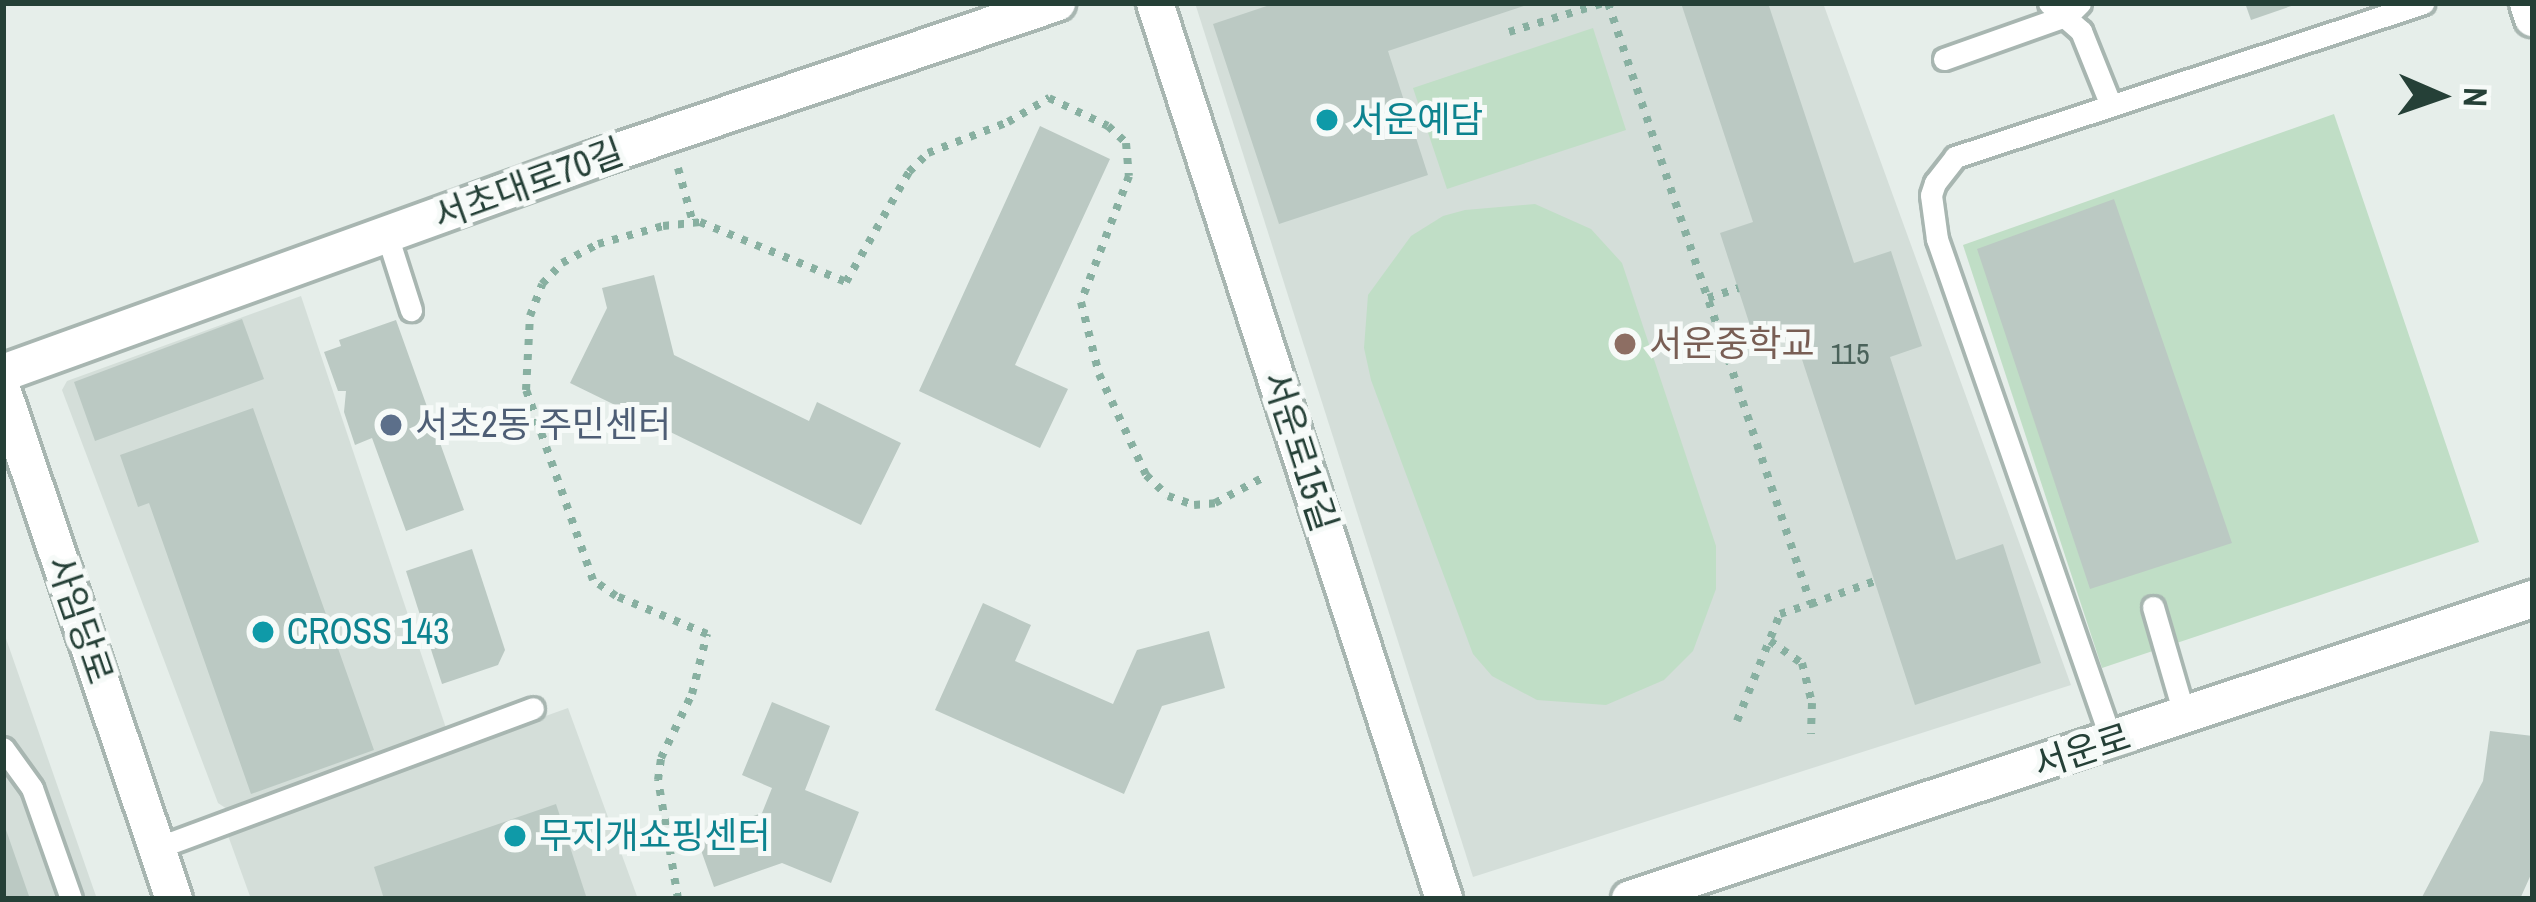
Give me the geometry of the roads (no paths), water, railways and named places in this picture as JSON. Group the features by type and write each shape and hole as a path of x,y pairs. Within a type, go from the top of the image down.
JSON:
{"street":[{"name":"서초대로70길","path":"3,373 1057,3"},
{"name":"서운로15길","path":"1155,3 1444,899"},
{"path":"2528,3 2533,18"},
{"name":"사임당로","path":"3,392 174,899"},
{"name":"서운로","path":"1630,899 2533,599"}],"lane":[{"path":"2112,742 1937,239 1931,195 1955,157 2423,3"},
{"path":"1945,59 2065,7 2081,31 2110,104"},
{"path":"387,236 411,310"},
{"path":"2153,607 2185,717"},
{"path":"157,848 533,708"},
{"path":"3,748 32,788 70,899"}],"place":[{"name":"서운예담","path":"1327,120"},
{"name":"서운중학교","path":"1625,344"},
{"name":"서초2동 주민센터","path":"391,425"},
{"name":"CROSS 143","path":"263,632"},
{"name":"무지개쇼핑센터","path":"515,836"}]}
